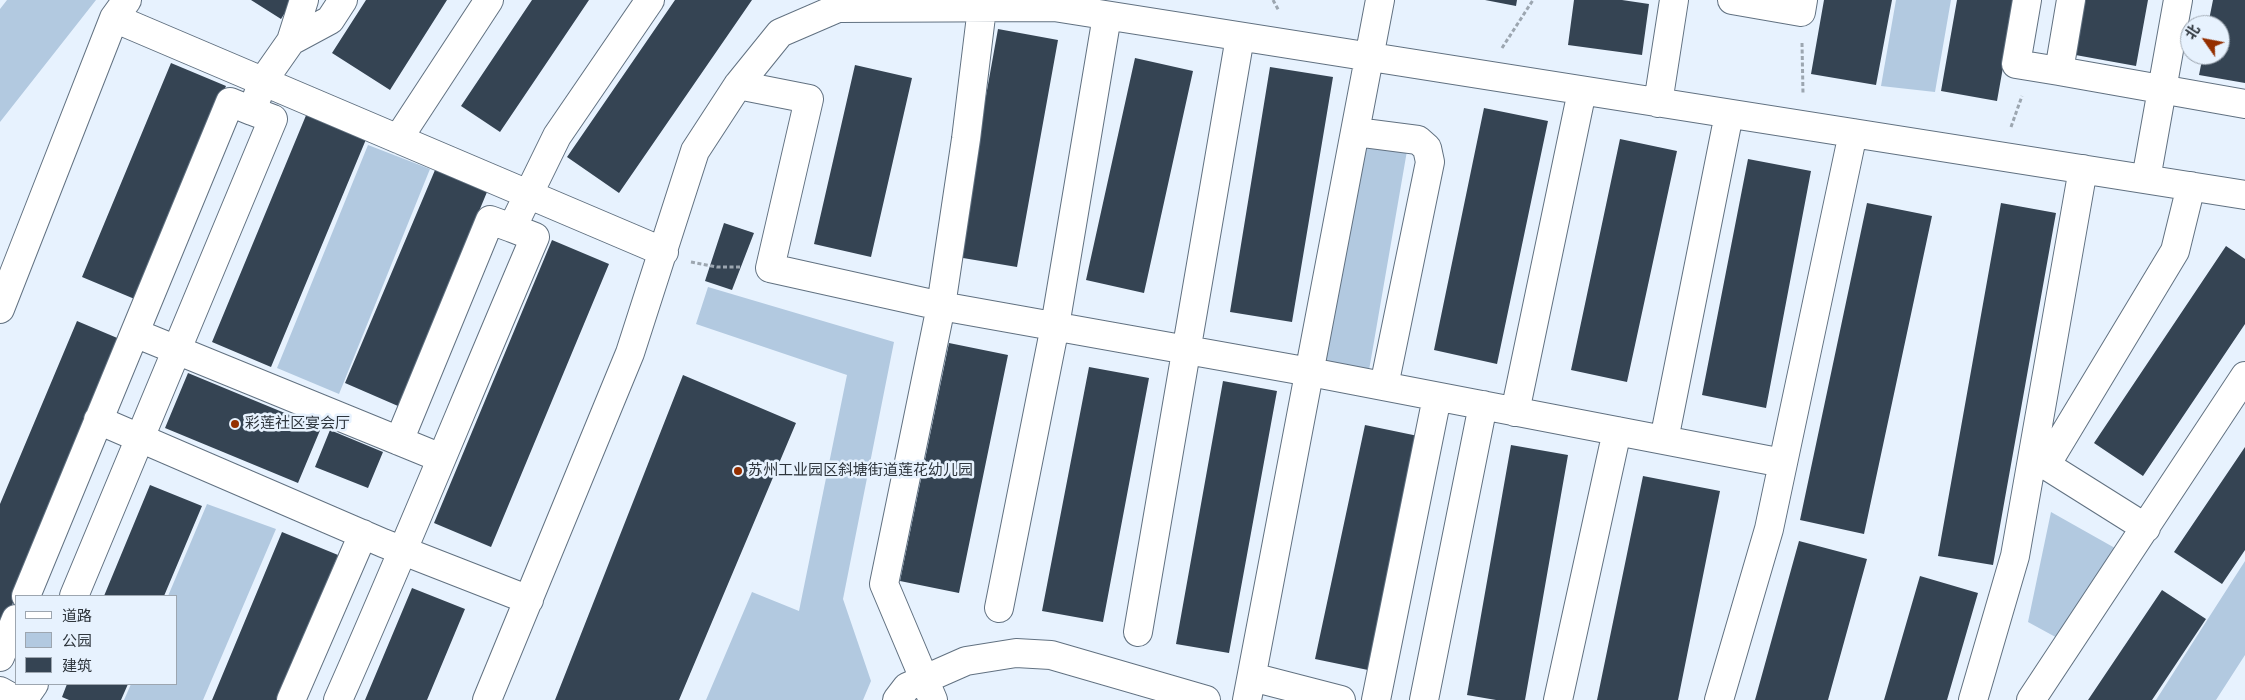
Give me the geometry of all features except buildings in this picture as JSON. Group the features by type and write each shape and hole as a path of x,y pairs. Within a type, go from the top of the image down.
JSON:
{"street":[{"path":"252,111 263,81 291,41 304,0"},
{"path":"291,41 330,20 343,0"},
{"path":"398,139 489,0"},
{"path":"512,228 557,136 650,0"},
{"path":"1341,700 1250,689 1380,0"},
{"path":"1658,103 1674,0"},
{"path":"1732,0 1802,6"},
{"path":"2027,0 2016,64 2245,104"},
{"path":"2059,71 2071,0"},
{"path":"2146,180 2178,0"},
{"path":"487,700 630,353 695,151 738,85 780,33 839,4 982,8 1078,6 1107,16 2245,195"},
{"path":"928,690 884,584 942,306 966,139 982,8"},
{"path":"0,309 121,9 263,81 664,252"},
{"path":"999,608 1055,326 1107,16"},
{"path":"1138,632 1240,37"},
{"path":"738,85 809,99 770,268 942,306 1310,372 1783,463"},
{"path":"1515,412 1582,91"},
{"path":"26,595 230,102 273,119 74,595"},
{"path":"1664,440 1729,114"},
{"path":"1356,132 1418,140 1427,148 1430,162 1384,386"},
{"path":"1719,700 1769,529 1853,133"},
{"path":"1973,700 2015,556 2039,461 2083,169"},
{"path":"2039,461 2175,252 2191,186"},
{"path":"338,700 404,551 441,458 535,237 490,220 399,441"},
{"path":"134,333 441,458"},
{"path":"2031,700 2245,376"},
{"path":"1376,700 1437,397"},
{"path":"1424,700 1483,405"},
{"path":"98,420 363,534 529,600"},
{"path":"1558,700 1617,432"},
{"path":"2039,461 2146,528"},
{"path":"291,700 363,534"},
{"path":"0,657 15,621"},
{"path":"897,700 907,688 928,690 966,661 1016,653 1052,655 1206,700"},
{"path":"23,700 33,685"},
{"path":"0,691 16,700"}],"path":[{"path":"1485,75 1533,0"},
{"path":"1802,6 1804,126"},
{"path":"2001,157 2033,67"},
{"path":"664,252 693,263 717,267 770,268"}],"green space":[{"path":"7,0 96,0 0,122 0,9"},
{"path":"1896,0 1951,0 1935,92 1881,86"},
{"path":"1363,139 1408,145 1368,376 1320,366"},
{"path":"368,145 430,169 339,394 277,368"},
{"path":"708,287 894,342 843,599 871,681 863,700 706,700 752,592 799,611 847,375 696,324"},
{"path":"207,504 276,529 203,700 124,700 131,685 178,685 178,595 168,595"},
{"path":"2051,512 2122,552 2061,640 2028,622"},
{"path":"2245,561 2245,655 2216,700 2156,700"}],"place":[{"name":"彩莲社区宴会厅","path":"235,424"},
{"name":"苏州工业园区斜塘街道莲花幼儿园","path":"738,471"}]}
